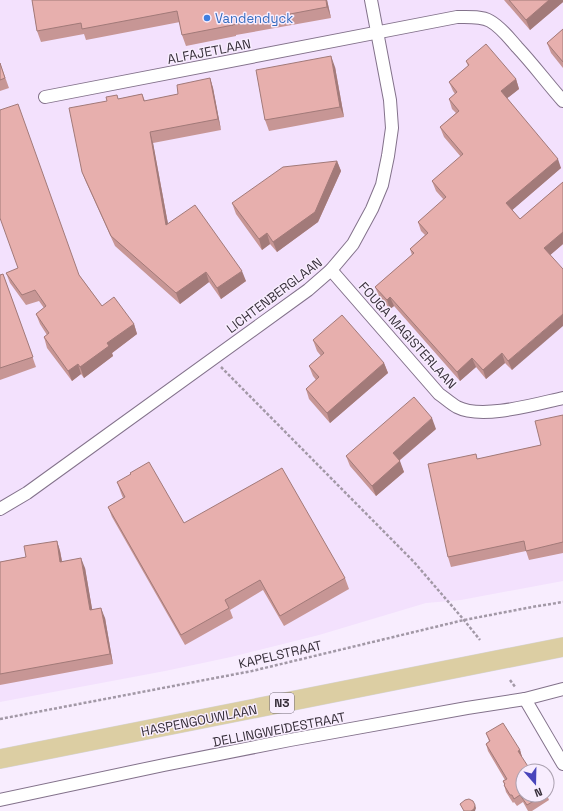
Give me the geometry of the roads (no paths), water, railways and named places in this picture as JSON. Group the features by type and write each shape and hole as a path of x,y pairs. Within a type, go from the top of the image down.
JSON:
{"main road":[{"name":"HASPENGOUWLAAN","path":"0,759 563,647"}],"street":[{"name":"LICHTENBERGLAAN","path":"0,509 27,493 308,290 331,270 353,244 372,209 382,185 392,128 390,100 371,0"},
{"path":"377,32 457,17 489,20 504,33 563,101"},
{"name":"ALFAJETLAAN","path":"45,97 377,32"},
{"name":"FOUGA MAGISTERLAAN","path":"331,270 439,394 456,406 464,410 471,411 506,411 563,398"},
{"name":"DELLINGWEIDESTRAAT","path":"0,800 164,765 467,708 525,699 563,689"},
{"path":"525,699 563,764"}],"place":[{"name":"Vandendyck","path":"207,18"}]}
